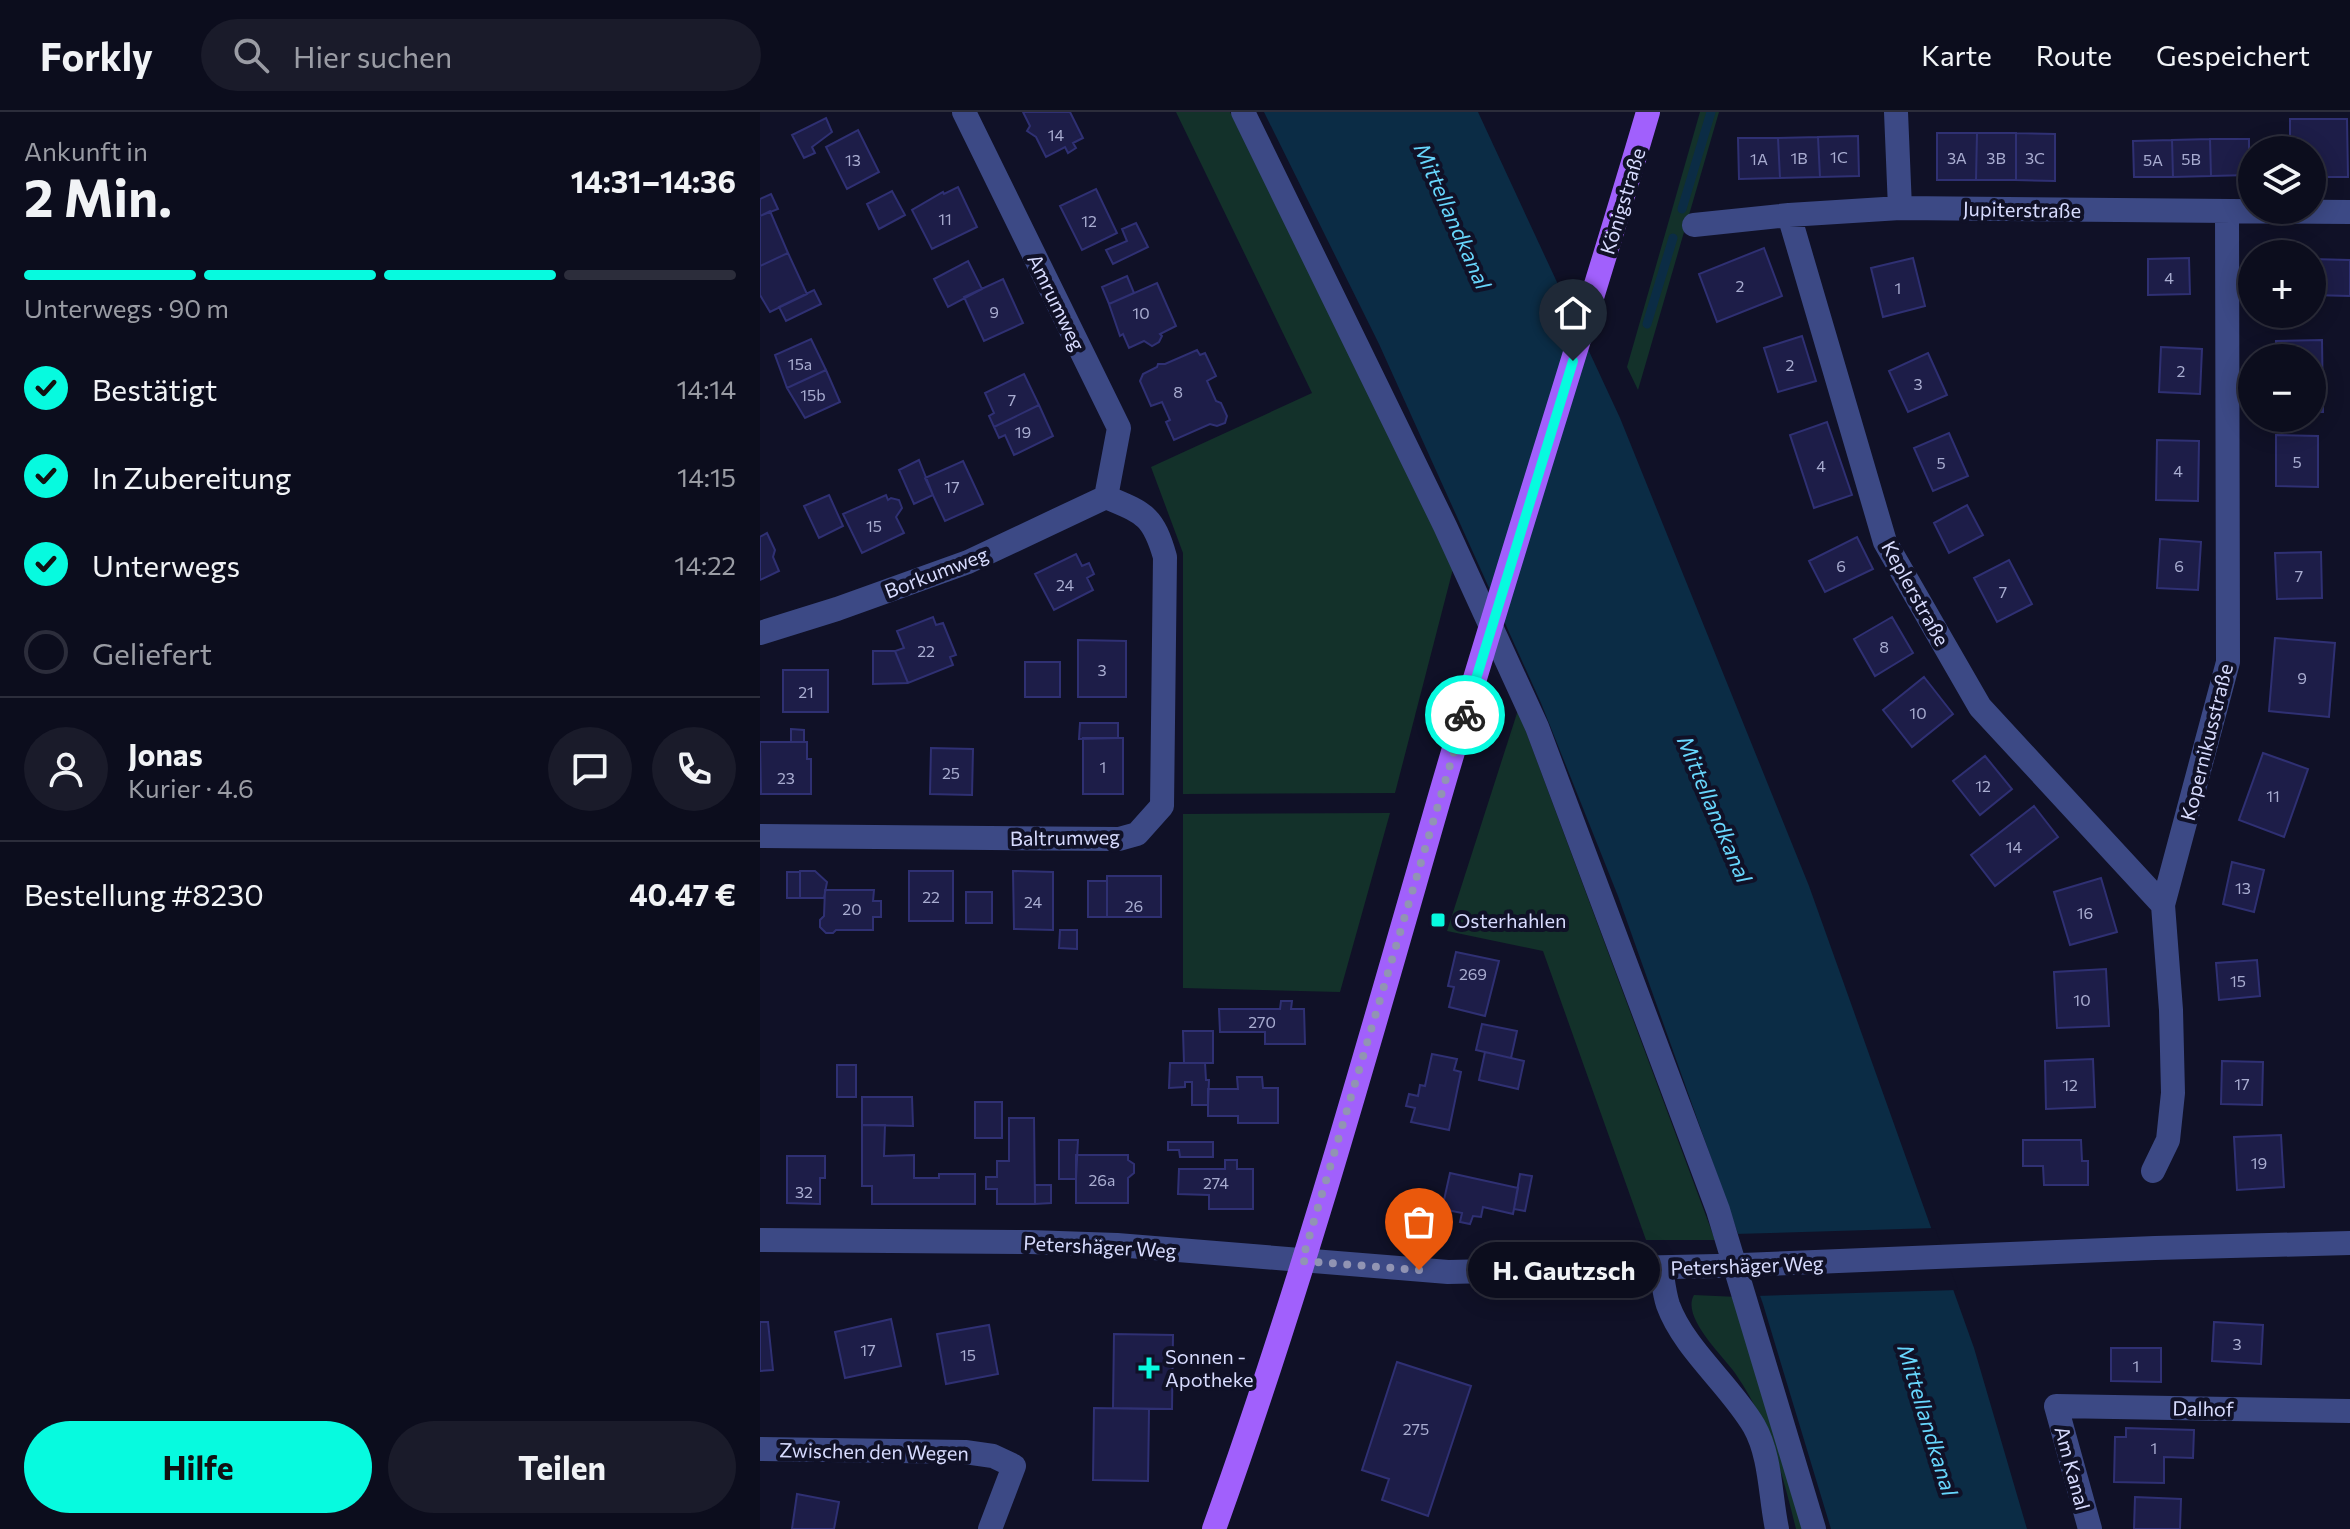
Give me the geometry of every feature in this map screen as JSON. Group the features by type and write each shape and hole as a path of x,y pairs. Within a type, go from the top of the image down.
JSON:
{"main road":[{"name":"Königstraße","path":"1214,1529 1254,1416 1302,1261 1648,112"}],"street":[{"name":"Amrumweg","path":"964,112 1119,428 1106,497"},
{"path":"1243,112 1426,485 1537,727 1718,1210 1814,1529"},
{"path":"1896,112 1900,208"},
{"name":"Jupiterstraße","path":"1694,225 1900,208 2350,212"},
{"name":"Kopernikusstraße","path":"2153,1171 2168,1140 2173,1093 2171,1010 2163,905 2228,662 2227,211"},
{"name":"Keplerstraße","path":"1789,215 1885,542 1980,707 2163,905"},
{"name":"Borkumweg","path":"760,633 968,562 1106,497"},
{"name":"Baltrumweg","path":"760,836 1119,839 1137,834 1162,806 1165,557 1157,530 1138,511 1106,497"},
{"name":"Petershäger Weg","path":"760,1240 1117,1245 1448,1272 1661,1268 2350,1243"},
{"path":"1661,1268 1667,1304 1682,1333 1725,1384 1755,1428 1765,1459 1777,1529"},
{"name":"Dalhof","path":"2056,1406 2350,1411"},
{"name":"Am Kanal","path":"2056,1406 2090,1529"},
{"name":"Zwischen den Wegen","path":"760,1449 965,1452 993,1456 1014,1466 990,1529"}],"green space":[{"path":"1176,112 1230,112 1454,565 1395,793 1183,794 1183,553 1151,467 1312,393"},
{"path":"1700,112 1719,112 1638,390 1627,367"},
{"path":"1518,710 1715,1240 1646,1240 1543,951 1447,931"},
{"path":"1390,813 1340,992 1183,988 1183,814"},
{"path":"1694,1295 1738,1297 1808,1529 1796,1529 1766,1429 1747,1391 1698,1325 1691,1304"}],"water":[{"name":"Mittellandkanal","path":"1264,112 1478,112 1620,418 1809,886 1974,1348 2027,1529 1831,1529 1763,1304 1618,896 1541,703 1379,344"}],"pier":[{"path":"1935,1228 1958,1290 1756,1296 1734,1234"}],"building":[{"path":"1023,112 1070,112 1083,138 1073,143 1076,148 1068,153 1065,147 1046,157 1036,137 1027,131 1030,126"},
{"path":"826,118 832,132 812,147 815,153 804,158 792,135"},
{"path":"2290,119 2347,119 2348,177 2326,177 2326,136 2290,136"},
{"path":"858,130 879,172 847,189 826,147"},
{"path":"1937,133 1977,133 1976,180 1937,180"},
{"path":"1977,133 2016,133 2016,180 1976,180"},
{"path":"2016,133 2055,134 2055,181 2016,180"},
{"path":"1858,136 1859,176 1820,177 1818,137"},
{"path":"1818,137 1820,177 1780,178 1778,138"},
{"path":"1738,138 1778,138 1780,178 1739,179"},
{"path":"2210,139 2238,139 2238,175 2211,176"},
{"path":"2210,139 2211,176 2173,177 2172,140"},
{"path":"2172,140 2173,177 2134,177 2133,141"},
{"path":"958,187 977,227 932,249 912,210"},
{"path":"1096,189 1117,233 1082,250 1060,206"},
{"path":"892,191 905,215 879,229 867,204"},
{"path":"771,194 778,209 760,216 760,199"},
{"path":"770,211 788,253 760,266 760,216"},
{"path":"1136,223 1148,247 1113,264 1106,250 1127,241 1122,229"},
{"path":"1764,248 1782,296 1717,322 1699,274"},
{"path":"788,253 807,294 770,312 760,295 760,266"},
{"path":"1913,258 1925,306 1883,317 1871,268"},
{"path":"2189,258 2190,294 2148,295 2148,259"},
{"path":"2326,259 2350,260 2350,296 2326,295"},
{"path":"968,261 982,289 948,307 934,279"},
{"path":"1127,276 1134,293 1109,304 1102,287"},
{"path":"1003,279 1023,323 984,341 964,297"},
{"path":"1157,283 1176,326 1160,334 1159,342 1152,346 1144,341 1129,348 1123,334 1120,336 1109,304"},
{"path":"814,290 821,304 786,321 779,307"},
{"path":"1802,336 1816,381 1778,392 1764,348"},
{"path":"811,339 826,370 787,388 775,355"},
{"path":"2322,340 2322,344 2276,344 2276,341"},
{"path":"2161,347 2202,349 2200,394 2159,392"},
{"path":"1197,350 1200,355 1205,353 1216,376 1207,381 1227,416 1225,423 1217,426 1210,424 1174,440 1162,402 1151,406 1140,381 1143,374 1158,364"},
{"path":"1928,353 1947,395 1908,412 1889,371"},
{"path":"826,370 840,402 805,418 787,388"},
{"path":"1024,374 1039,405 994,427 989,416 994,413 985,393"},
{"path":"1039,405 1053,436 1014,455 1005,435 999,438 994,427"},
{"path":"1827,422 1852,495 1814,508 1790,435"},
{"path":"1949,433 1968,476 1933,491 1914,448"},
{"path":"2276,435 2318,436 2318,487 2276,486"},
{"path":"2157,440 2199,441 2198,501 2156,500"},
{"path":"919,460 933,495 914,504 899,470"},
{"path":"963,461 983,504 945,521 925,478"},
{"path":"829,495 843,526 819,538 804,506"},
{"path":"886,495 888,500 899,500 902,508 896,517 904,533 862,553 843,514"},
{"path":"1967,505 1983,535 1949,553 1934,523"},
{"path":"767,533 775,550 773,557 779,571 760,580 760,537"},
{"path":"1857,537 1873,569 1825,592 1809,561"},
{"path":"2160,539 2201,542 2198,590 2157,588"},
{"path":"2321,552 2322,598 2277,599 2275,553"},
{"path":"1076,554 1082,566 1089,563 1094,574 1087,578 1093,590 1054,610 1035,574"},
{"path":"2009,560 2032,604 1997,622 1974,578"},
{"path":"933,617 936,625 943,623 956,655 950,657 953,665 908,683 895,651 904,648 897,631"},
{"path":"1892,617 1913,653 1875,676 1854,639"},
{"path":"2275,638 2335,643 2329,717 2269,711"},
{"path":"1078,640 1126,641 1126,697 1078,697"},
{"path":"873,651 895,651 908,683 873,684"},
{"path":"1025,662 1060,662 1060,697 1025,697"},
{"path":"783,670 828,670 828,712 783,712"},
{"path":"1924,677 1953,714 1912,747 1883,710"},
{"path":"1080,723 1118,723 1118,738 1079,739"},
{"path":"791,729 804,730 804,742 791,742"},
{"path":"1083,738 1123,738 1123,794 1083,794"},
{"path":"760,742 807,742 807,759 811,759 811,794 761,794"},
{"path":"931,748 973,749 972,795 930,794"},
{"path":"2263,753 2308,769 2284,837 2239,820"},
{"path":"1985,756 2012,789 1980,815 1953,781"},
{"path":"2034,806 2058,837 1995,886 1971,855"},
{"path":"2232,862 2264,870 2254,912 2223,904"},
{"path":"800,871 815,871 827,882 824,898 800,898"},
{"path":"909,871 953,871 953,921 909,921"},
{"path":"1013,871 1053,872 1053,930 1014,929"},
{"path":"787,872 800,872 800,898 787,898"},
{"path":"1107,876 1161,876 1161,917 1107,917"},
{"path":"2101,878 2117,932 2070,945 2054,892"},
{"path":"1088,881 1107,881 1107,917 1088,917"},
{"path":"825,890 874,890 873,901 881,901 881,917 873,917 873,930 826,933 820,927 824,916"},
{"path":"966,892 992,892 992,923 966,923"},
{"path":"1060,930 1077,930 1077,949 1059,948"},
{"path":"1456,952 1499,961 1485,1016 1449,1007 1454,987 1448,986"},
{"path":"2257,960 2260,996 2219,1000 2216,963"},
{"path":"2106,969 2109,1026 2057,1028 2054,972"},
{"path":"1281,1001 1292,1001 1291,1009 1304,1009 1305,1044 1265,1044 1265,1032 1220,1032 1219,1009 1280,1009"},
{"path":"1482,1024 1517,1031 1511,1058 1476,1050"},
{"path":"1183,1031 1213,1031 1213,1063 1184,1063"},
{"path":"1485,1052 1524,1061 1518,1089 1479,1080"},
{"path":"1432,1054 1457,1059 1454,1070 1461,1072 1449,1130 1411,1122 1415,1108 1406,1106 1409,1094 1418,1096 1420,1085 1425,1086"},
{"path":"2093,1059 2095,1107 2046,1109 2045,1061"},
{"path":"2222,1061 2263,1062 2262,1105 2221,1104"},
{"path":"1170,1063 1205,1063 1206,1080 1209,1080 1208,1105 1192,1105 1192,1082 1185,1082 1185,1087 1169,1088"},
{"path":"837,1065 856,1065 856,1097 837,1097"},
{"path":"1237,1077 1262,1077 1263,1088 1278,1088 1278,1123 1238,1123 1238,1116 1208,1116 1208,1089 1238,1089"},
{"path":"862,1097 912,1097 913,1126 862,1125"},
{"path":"975,1102 1002,1102 1002,1138 975,1138"},
{"path":"1009,1118 1034,1118 1035,1204 997,1204 997,1189 986,1189 986,1177 997,1177 997,1161 1009,1161"},
{"path":"862,1125 885,1125 884,1156 914,1155 914,1178 975,1174 975,1204 872,1204 872,1186 862,1186"},
{"path":"2281,1135 2284,1187 2237,1190 2234,1137"},
{"path":"1059,1140 1078,1140 1076,1179 1059,1179"},
{"path":"2023,1140 2081,1140 2082,1161 2088,1161 2088,1185 2044,1185 2043,1166 2023,1166"},
{"path":"1168,1142 1213,1142 1213,1157 1180,1157 1179,1150 1168,1150"},
{"path":"1076,1155 1128,1155 1128,1160 1134,1164 1134,1173 1128,1178 1128,1203 1076,1203"},
{"path":"787,1156 825,1156 825,1178 820,1178 820,1204 787,1203"},
{"path":"1225,1160 1237,1160 1237,1169 1253,1169 1253,1209 1209,1209 1209,1195 1178,1194 1179,1169 1225,1169"},
{"path":"1450,1173 1518,1188 1513,1214 1483,1207 1481,1217 1473,1216 1470,1224 1460,1222 1462,1213 1442,1209"},
{"path":"1520,1174 1532,1176 1525,1211 1514,1209"},
{"path":"1035,1185 1051,1185 1051,1203 1035,1204"},
{"path":"891,1319 901,1366 845,1378 835,1332"},
{"path":"760,1322 768,1322 773,1370 760,1371"},
{"path":"2214,1322 2263,1325 2261,1364 2212,1361"},
{"path":"989,1325 998,1374 946,1384 937,1334"},
{"path":"1114,1334 1173,1335 1172,1409 1113,1408"},
{"path":"2111,1348 2161,1348 2161,1382 2111,1381"},
{"path":"1397,1362 1471,1386 1428,1516 1382,1500 1389,1479 1362,1470"},
{"path":"1094,1408 1149,1409 1148,1481 1093,1480"},
{"path":"2126,1428 2194,1430 2193,1458 2164,1457 2164,1483 2114,1482 2115,1437 2126,1437"},
{"path":"797,1494 839,1502 834,1529 792,1529"},
{"path":"2135,1497 2181,1499 2180,1529 2134,1529"}],"waterway":[{"path":"1682,209 1711,112"},
{"path":"1647,324 1673,238"}],"way so far":[{"path":"1419,1270 1302,1261 1465,715"}],"place":[{"name":"Osterhahlen","path":"1438,920"},
{"name":"H. Gautzsch","path":"1419,1270"},
{"name":"Sonnen - Apotheke","path":"1149,1368"}],"route":[{"path":"1465,715 1573,361"}]}
